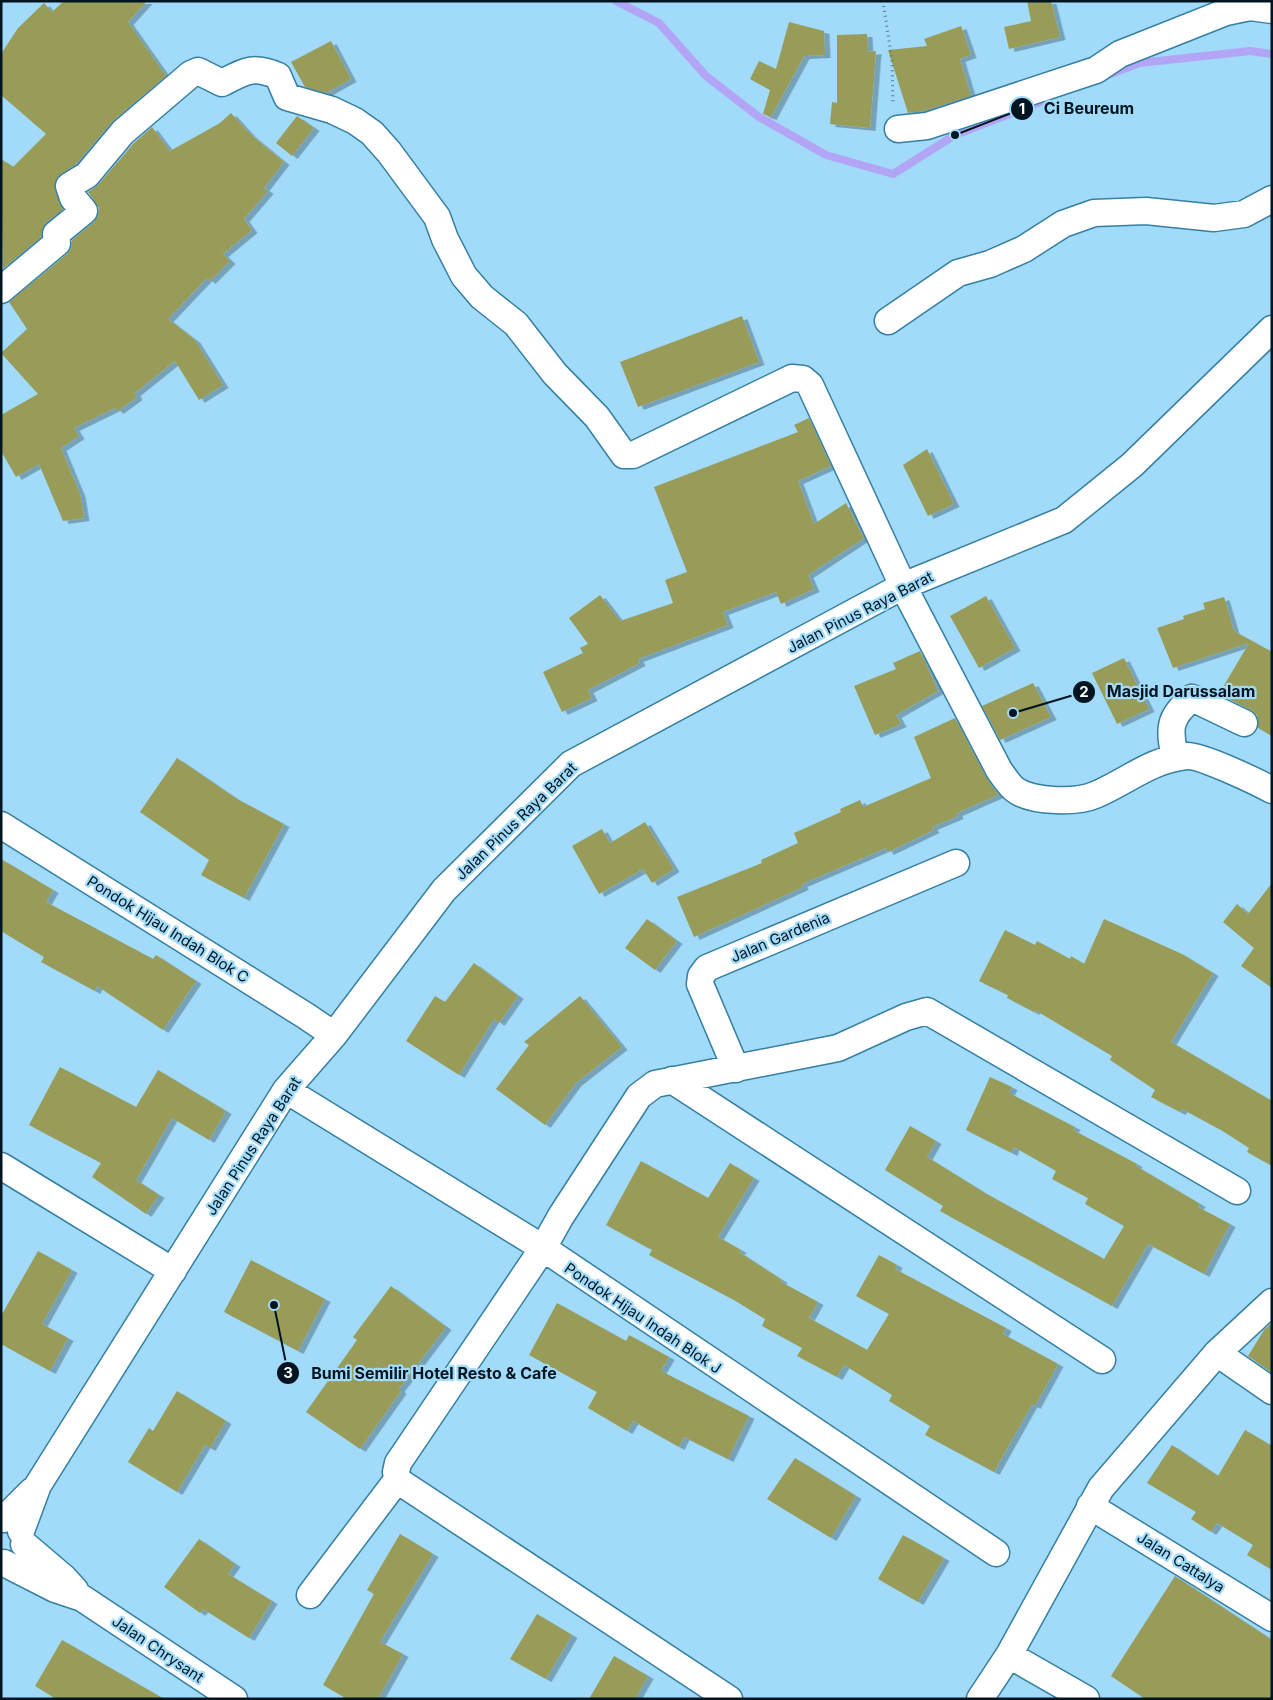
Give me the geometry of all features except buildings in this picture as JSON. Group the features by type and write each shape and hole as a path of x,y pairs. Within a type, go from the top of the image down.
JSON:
{"street":[{"path":"898,129 927,126 1096,70 1120,54 1226,12 1250,7 1272,10"},
{"path":"1,290 57,243 56,234 84,211 73,198 69,186 86,175 123,132 191,74 198,71 222,83 244,71 264,70 278,76 287,97 332,110 356,121 372,133 389,152 438,217 445,239 464,276 482,298 516,324 555,374 597,417 624,455 633,455 792,378 803,380 810,385 904,586 999,770 1015,790 1030,797 1060,800 1094,796 1139,771 1175,758 1189,756 1256,781 1271,789"},
{"path":"888,322 958,273 990,264 1024,249 1063,224 1094,213 1146,211 1214,218 1244,214 1272,199"},
{"name":"Jalan Pinus Raya Barat","path":"3,1563 18,1557 13,1529 38,1485 286,1090 334,1035 444,890 571,764 904,586 1064,520 1132,465 1272,329"},
{"path":"1175,758 1170,735 1173,717 1192,698 1244,723"},
{"name":"Pondok Hijau Indah Blok C","path":"1,825 334,1035"},
{"name":"Jalan Gardenia","path":"736,1069 700,984 701,976 707,968 956,863"},
{"path":"310,1595 397,1480 398,1463 543,1248 561,1216 639,1096 655,1084 838,1048 906,1016 926,1011 1237,1191"},
{"path":"672,1080 1102,1360"},
{"name":"Pondok Hijau Indah Blok J","path":"286,1090 543,1248 996,1553"},
{"path":"1,1166 173,1271"},
{"path":"980,1699 1009,1655 1101,1488 1217,1353 1272,1302"},
{"path":"1217,1353 1272,1391"},
{"path":"397,1480 729,1699"},
{"name":"Jalan Cattalya","path":"1090,1506 1272,1618"},
{"name":"Jalan Chrysant","path":"13,1529 82,1598 234,1699"},
{"name":"Jalan Chrysant","path":"3,1563 55,1589 82,1598"},
{"path":"1009,1655 1086,1699"}],"path":[{"path":"883,1 891,54 894,108 898,129"}],"waterway":[{"path":"616,1 659,23 706,76 759,117 826,155 893,174 955,135 1043,101"},
{"path":"1108,75 1140,63 1250,51 1272,54"}],"place":[{"name":"Ci Beureum","path":"955,135"},
{"name":"Masjid Darussalam","path":"1013,713"},
{"name":"Bumi Semilir Hotel Resto & Cafe","path":"274,1305"}]}
